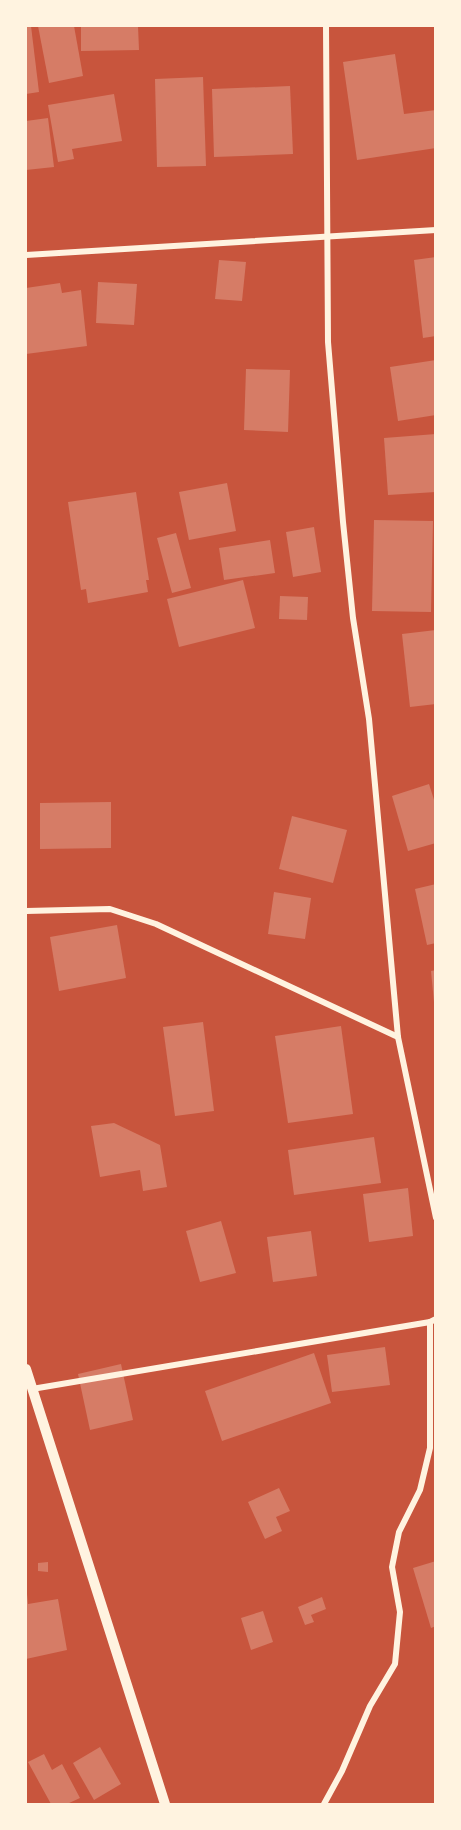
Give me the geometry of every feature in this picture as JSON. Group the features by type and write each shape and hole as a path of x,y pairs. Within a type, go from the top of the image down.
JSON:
{"street":[{"path":"326,26 328,342 336,442 353,618 369,719 398,1037 435,1218"},
{"path":"26,255 435,230"},
{"path":"26,911 110,909 156,924 398,1037"},
{"path":"32,1389 433,1321 430,1448 420,1490 399,1532 392,1567 400,1612 395,1664 370,1706 342,1771 324,1804"},
{"path":"26,1369 165,1804"}],"building":[{"path":"26,26 31,26 39,92 26,94"},
{"path":"38,26 74,26 83,76 49,83"},
{"path":"81,26 138,26 139,50 81,51"},
{"path":"395,54 404,114 436,110 436,148 357,160 343,62"},
{"path":"203,77 206,166 157,167 155,79"},
{"path":"290,86 293,154 214,157 212,89"},
{"path":"114,94 122,141 72,149 74,159 58,162 48,105"},
{"path":"48,118 54,167 26,170 26,121"},
{"path":"436,257 436,336 423,338 414,260"},
{"path":"219,260 246,262 242,301 215,299"},
{"path":"98,282 137,284 134,325 96,323"},
{"path":"60,283 62,293 81,290 87,346 26,354 26,288"},
{"path":"436,360 436,415 398,421 390,367"},
{"path":"246,369 290,370 288,432 244,430"},
{"path":"436,434 436,492 388,495 384,438"},
{"path":"227,483 236,531 189,540 179,492"},
{"path":"136,492 149,580 146,580 148,592 88,603 86,589 81,590 68,502"},
{"path":"374,520 433,521 431,612 372,611"},
{"path":"314,527 321,572 293,577 286,532"},
{"path":"176,533 191,588 172,593 157,538"},
{"path":"270,540 275,573 224,580 219,548"},
{"path":"243,580 255,628 179,647 167,599"},
{"path":"280,596 308,597 307,620 279,619"},
{"path":"436,630 436,704 410,707 402,634"},
{"path":"429,784 436,806 436,843 408,851 392,796"},
{"path":"111,802 111,848 40,849 40,803"},
{"path":"292,816 347,830 333,883 279,869"},
{"path":"436,884 436,943 427,945 415,889"},
{"path":"274,892 311,898 305,939 268,934"},
{"path":"117,925 126,978 59,991 50,937"},
{"path":"436,970 436,1002 434,1002 431,971"},
{"path":"203,1022 214,1111 175,1116 163,1027"},
{"path":"341,1026 353,1114 288,1123 275,1036"},
{"path":"114,1123 160,1145 167,1187 143,1191 140,1170 100,1177 91,1126"},
{"path":"374,1137 381,1183 294,1195 288,1150"},
{"path":"408,1188 413,1236 369,1242 363,1194"},
{"path":"221,1221 236,1273 200,1282 186,1231"},
{"path":"311,1231 317,1276 273,1282 267,1237"},
{"path":"385,1347 390,1385 332,1392 327,1355"},
{"path":"314,1353 331,1403 222,1441 205,1391"},
{"path":"121,1364 133,1420 90,1430 78,1374"},
{"path":"279,1488 290,1511 276,1517 282,1531 265,1539 248,1502"},
{"path":"436,1561 436,1626 431,1628 413,1568"},
{"path":"48,1562 48,1572 38,1571 38,1563"},
{"path":"27,1594 28,1604 58,1599 67,1650 26,1659"},
{"path":"322,1597 326,1609 311,1615 314,1622 305,1625 298,1607"},
{"path":"263,1611 273,1642 251,1650 241,1618"},
{"path":"100,1747 121,1784 94,1800 73,1763"},
{"path":"44,1754 52,1770 62,1764 80,1798 67,1804 51,1804 28,1762"}]}
